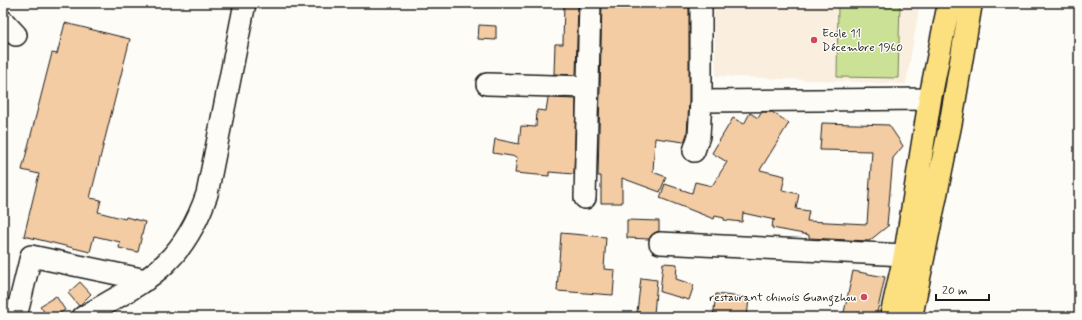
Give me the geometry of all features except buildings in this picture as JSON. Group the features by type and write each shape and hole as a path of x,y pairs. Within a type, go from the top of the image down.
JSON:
{"main road":[{"path":"891,317 905,255 930,99 949,3"},
{"path":"911,317 951,121 971,3"}],"street":[{"path":"83,317 146,280 161,269 179,250 200,214 207,194 245,3"},
{"path":"585,198 590,3"},
{"path":"694,151 699,136 701,101 701,3"},
{"path":"487,84 587,87"},
{"path":"701,101 930,99"},
{"path":"660,243 905,255"},
{"path":"16,317 30,256 146,280"}],"shaded area":[{"name":"Ecole 11 Décembre 1960","path":"713,3 920,3 906,84 716,76"}],"green space":[{"path":"838,3 900,3 898,78 837,77"}],"place":[{"name":"Ecole 11 Décembre 1960","path":"814,40"},
{"name":"restaurant chinois Guangzhou","path":"864,297"}]}
